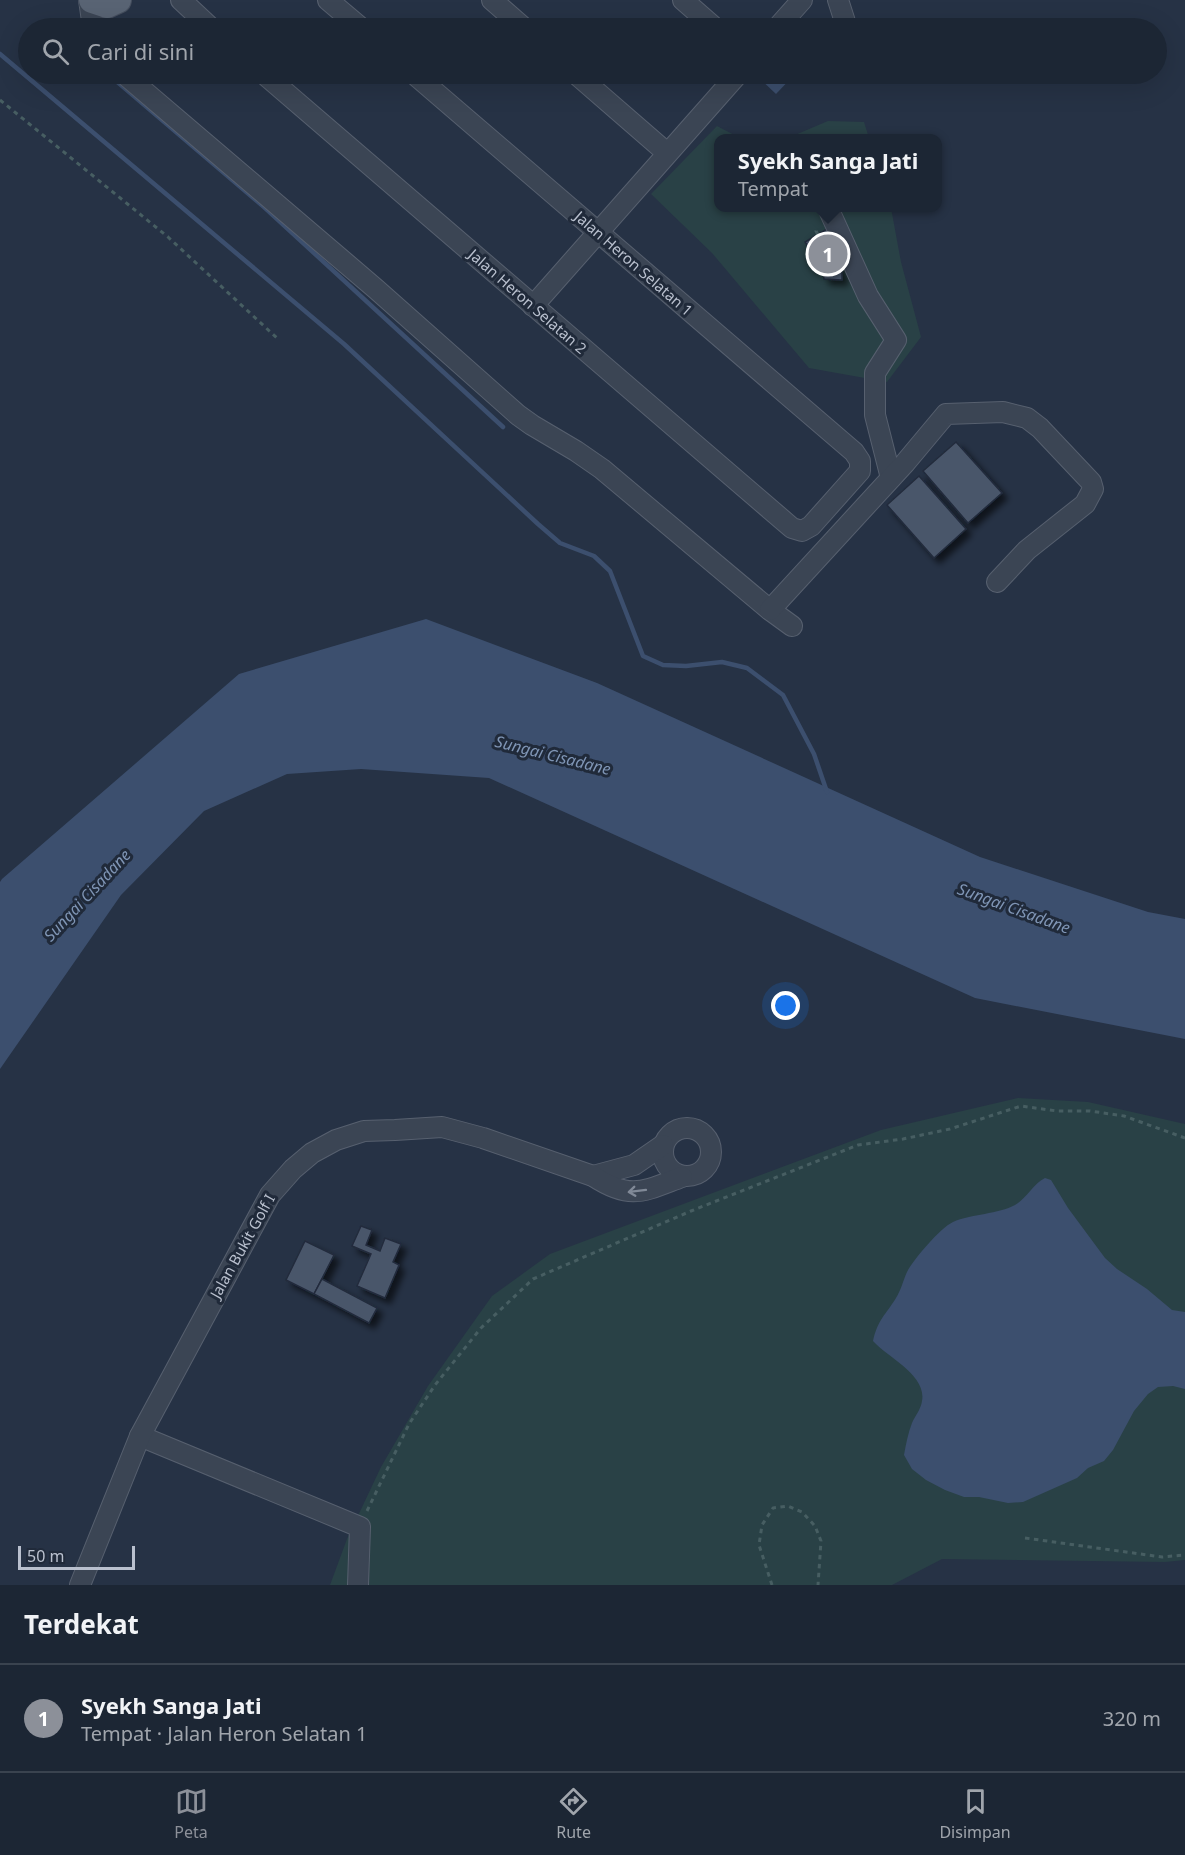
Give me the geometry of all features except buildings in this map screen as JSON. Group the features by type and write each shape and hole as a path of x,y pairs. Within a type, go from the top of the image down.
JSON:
{"main road":[{"path":"90,0 107,5 118,0"}],"street":[{"path":"90,0 92,18"},
{"path":"328,0 349,18"},
{"path":"492,0 513,18"},
{"path":"683,0 704,18"},
{"path":"786,18 802,0"},
{"path":"838,0 844,18"},
{"path":"185,5 200,18"},
{"path":"136,84 376,289 518,415 602,469 792,626"},
{"name":"Jalan Heron Selatan 2","path":"276,84 792,528"},
{"name":"Jalan Heron Selatan 1","path":"426,84 854,452 860,461 860,471 812,526 802,531 792,528"},
{"path":"588,84 667,153"},
{"path":"533,306 729,84"},
{"path":"830,212 868,296 896,340 875,373 875,415 891,478"},
{"path":"770,610 891,478 946,414 1003,412 1027,418 1040,428 1091,482 1093,489 1085,504 1027,550 997,582"},
{"name":"Jalan Bukit Golf I","path":"80,1585 140,1436 270,1195 293,1169 312,1153 336,1140 364,1131 442,1127 483,1138 593,1176 609,1187 627,1193 647,1190 682,1177 698,1175 709,1164 711,1149 709,1141 697,1130 688,1128 673,1132 663,1145 634,1165 593,1176"},
{"path":"663,1145 664,1162 675,1174 682,1177"},
{"path":"140,1436 360,1527 358,1585"}],"path":[{"path":"0,100 168,237 278,339"},
{"path":"360,1527 409,1424 435,1385 481,1328 533,1280 692,1211 858,1145 950,1129 1022,1106 1124,1116 1185,1138"},
{"path":"772,1585 759,1545 762,1525 773,1508 788,1506 802,1512 815,1526 821,1541 818,1585"},
{"path":"1025,1538 1162,1557 1185,1556"}],"green space":[{"path":"828,121 864,122 868,134 797,134"},
{"path":"717,126 732,134 714,134 714,212 892,212 901,262 921,337 887,382 809,368 712,253 651,194"},
{"path":"1018,1098 1088,1102 1185,1124 1185,1560 1165,1562 942,1559 892,1585 330,1585 347,1539 381,1467 428,1386 492,1296 550,1254 881,1130"}],"water":[{"path":"765,84 786,84 776,94"},
{"name":"Sungai Cisadane","path":"426,619 597,683 980,857 1148,912 1185,919 1185,1039 975,998 489,778 361,769 287,774 204,811 121,895 0,1069 0,882 2,879 239,674"},
{"path":"1045,1178 1051,1180 1068,1208 1105,1258 1172,1310 1185,1312 1185,1389 1173,1386 1158,1387 1148,1394 1134,1411 1113,1450 1104,1461 1088,1468 1077,1478 1023,1502 1008,1503 979,1497 964,1497 926,1480 912,1469 904,1455 911,1427 922,1401 922,1392 905,1367 873,1341 880,1322 898,1295 910,1266 941,1231 960,1219 1015,1205"}],"waterway":[{"path":"0,54 18,69"},
{"path":"36,84 344,344 560,543 594,556 610,571 643,656 663,665 686,666 722,662 747,668 783,695 814,754 827,792"},
{"path":"120,84 264,207 503,427"}],"place":[{"name":"Syekh Sanga Jati","path":"828,254"}]}
